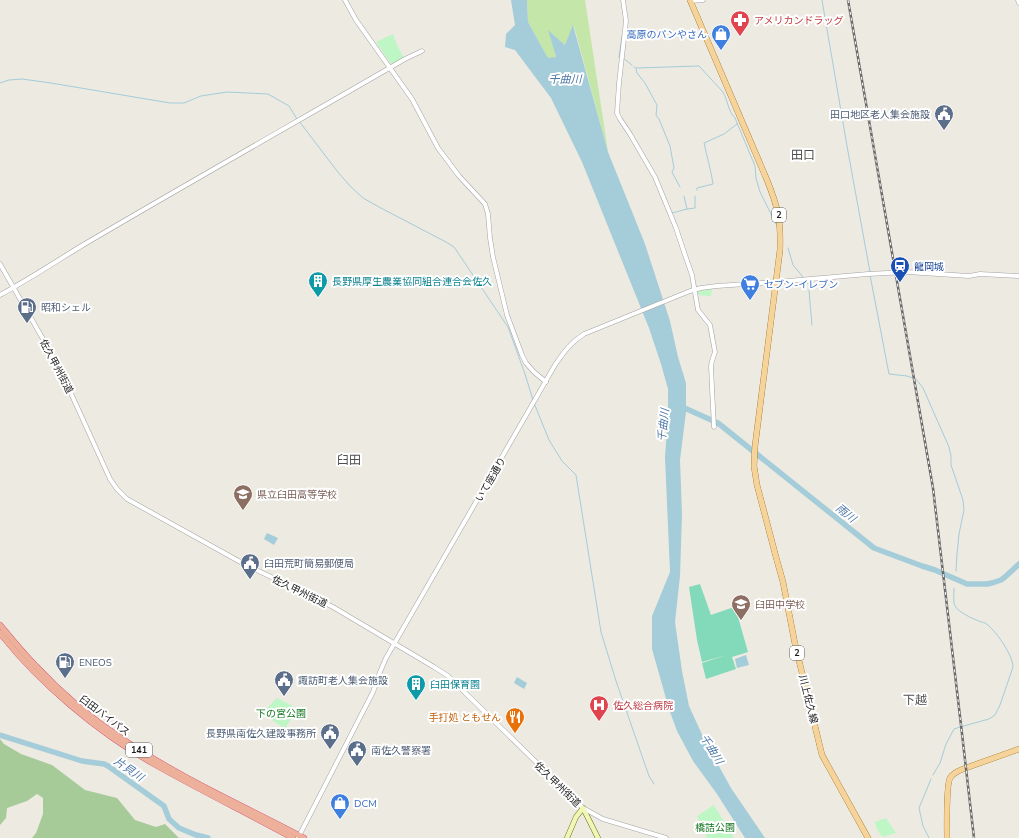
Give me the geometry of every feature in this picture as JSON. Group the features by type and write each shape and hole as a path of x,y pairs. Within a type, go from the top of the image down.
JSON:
{"highway":[{"name":"臼田バイパス","path":"0,625 34,665 51,682 75,703 122,739 193,781 299,837"},
{"name":"臼田バイパス","path":"0,633 48,685 108,735 153,764 299,837"}],"main road":[{"name":"2","path":"690,1 775,200 779,215 781,236 776,282"},
{"name":"川上佐久線","path":"776,282 755,446 754,471 776,557 784,582 795,644 822,755 868,838"},
{"path":"947,838 948,790 951,776 963,769 1019,749"},
{"path":"567,838 576,817 583,808"},
{"name":"佐久甲州街道","path":"583,808 598,838"}],"street":[{"path":"345,0 360,25 416,105 438,148 459,176 482,200 486,207 493,257 509,322 526,363 546,382"},
{"path":"623,0 626,21 618,82 617,113 655,177 679,234 692,275 698,310 710,325 715,347 711,366 714,427"},
{"path":"690,1 703,0"},
{"path":"0,295 299,120 422,51"},
{"name":"佐久甲州街道","path":"0,264 59,368 110,479 120,494 136,505 244,564 333,607 434,666 448,676 583,808"},
{"path":"695,289 838,276 907,272 969,276 980,274 1019,276"},
{"name":"いて座通り","path":"299,837 373,692 383,664 561,356 573,342 584,334 695,289"},
{"path":"583,808 603,819 666,838"}],"green space":[{"path":"527,0 585,0 608,152 574,26 565,45 549,31 556,58 548,58 528,22"},
{"path":"393,34 404,58 392,65 376,42"},
{"path":"712,289 711,296 698,295 698,291"},
{"path":"700,584 711,615 731,608 736,610 748,652 732,657 736,669 706,679 702,663 726,655 702,662 689,587"},
{"name":"下の宮公園","path":"277,698 297,708 285,729 262,713"},
{"path":"0,739 4,744 21,754 52,765 85,790 117,798 135,820 156,827 165,824 179,838 32,838 36,833 43,814 43,798 37,794 27,801 7,808 6,818 0,825"},
{"name":"橋詰公園","path":"714,805 734,838 707,838 697,816"},
{"path":"886,818 896,833 883,837 876,827 875,822"}],"water":[{"name":"千曲川","path":"511,0 527,0 528,22 548,58 556,57 548,30 565,45 573,25 608,152 645,244 670,321 678,357 686,383 686,412 680,460 682,514 680,576 675,622 682,671 689,706 705,741 731,788 765,838 745,838 717,794 693,761 677,731 669,709 652,649 652,616 670,572 665,457 668,418 668,389 649,328 582,162 551,98 515,50 505,47 506,34 515,25"},
{"path":"267,533 278,538 274,545 264,539"},
{"path":"746,655 749,665 737,668 735,659"},
{"path":"517,677 527,683 524,689 514,683"}],"waterway":[{"path":"822,0 870,272"},
{"path":"619,57 622,37"},
{"path":"623,58 632,65"},
{"path":"634,67 699,66 723,92 729,109 735,118 755,166 756,178 760,192 776,224"},
{"path":"636,69 657,105 656,115 670,146 674,168 672,172 680,187"},
{"path":"0,83 9,80 22,79 170,103 184,103 201,96 227,92 268,94 289,106 297,119"},
{"path":"299,121 337,171 363,198 454,247 508,327 533,400"},
{"path":"697,190 697,188 713,184 704,143 724,134 737,124"},
{"path":"672,213 687,209 684,196"},
{"path":"687,209 695,208 695,196"},
{"path":"788,248 793,265 803,277"},
{"path":"870,275 889,374 907,376 916,379 923,388 949,447 951,465 963,500 964,510 959,534 956,571"},
{"path":"804,281 809,284 812,325"},
{"path":"534,403 549,440 562,461 576,475 601,632 616,681 649,776 654,784"},
{"name":"雨川","path":"680,406 718,423 874,548 935,570 967,584 987,584 1001,580 1019,564"},
{"path":"933,775 940,763 946,744 954,729 989,719 995,715 1013,667 1007,649 994,631 985,623 962,613 955,606 954,588"},
{"name":"片貝川","path":"0,735 82,761 104,764 164,806 169,819 179,828 208,838"},
{"path":"929,838 923,826 919,808 931,779"}],"railway":[{"path":"848,0 933,488 974,838"}],"place":[{"name":"アメリカンドラッグ","path":"740,37"},
{"name":"高原のパンやさん","path":"721,51"},
{"name":"田口地区老人集会施設","path":"944,131"},
{"name":"龍岡城","path":"900,283"},
{"name":"長野県厚生農業協同組合連合会佐久","path":"318,298"},
{"name":"セブン-イレブン","path":"750,301"},
{"name":"昭和シェル","path":"27,324"},
{"name":"県立臼田高等学校","path":"243,511"},
{"name":"臼田荒町簡易郵便局","path":"250,580"},
{"name":"臼田中学校","path":"741,621"},
{"name":"ENEOS","path":"65,679"},
{"name":"諏訪町老人集会施設","path":"284,697"},
{"name":"臼田保育園","path":"416,701"},
{"name":"佐久総合病院","path":"599,722"},
{"name":"手打処 ともせん","path":"515,734"},
{"name":"長野県南佐久建設事務所","path":"330,750"},
{"name":"南佐久警察署","path":"357,767"},
{"name":"DCM","path":"340,820"}],"district":[{"name":"田口","path":"803,155"},
{"name":"臼田","path":"349,460"},
{"name":"下越","path":"915,700"}]}
